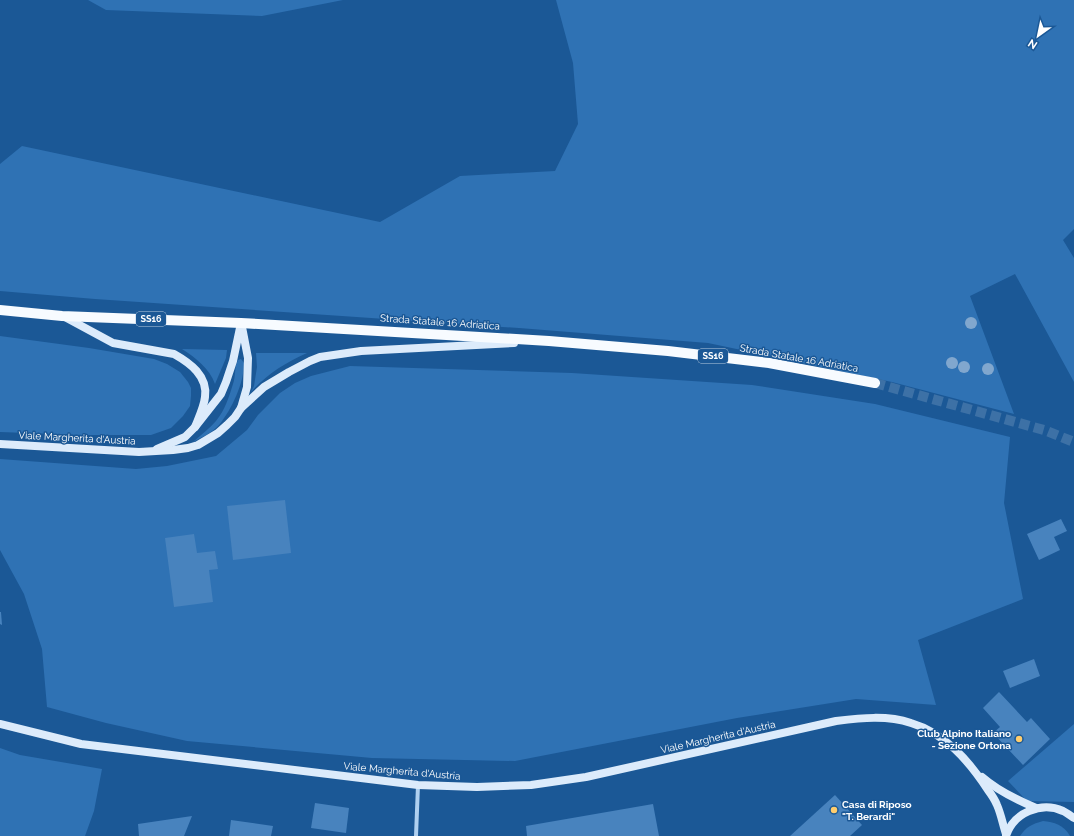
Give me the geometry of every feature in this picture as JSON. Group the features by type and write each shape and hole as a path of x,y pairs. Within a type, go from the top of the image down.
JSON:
{"main road":[{"name":"Strada Statale 16 Adriatica","path":"0,310 62,316 241,323 549,341 668,351 769,363 875,383"},
{"name":"Viale Margherita d'Austria","path":"62,316 113,343 174,354 192,366 202,376 205,385 205,396 202,409 195,426"},
{"name":"Viale Margherita d'Austria","path":"241,323 248,358 247,387 241,408"},
{"name":"Viale Margherita d'Austria","path":"152,451 185,437 217,399 226,382 233,361 241,323"},
{"name":"Viale Margherita d'Austria","path":"0,444 139,452 188,448 209,439 227,425 241,408 264,388 289,372 320,357 361,351 549,341"},
{"name":"Viale Margherita d'Austria","path":"0,724 81,744 418,784 477,787 530,785 586,777 836,721 866,718 897,720 924,727 936,733 949,743 974,770 988,782 1019,801 1036,808"},
{"name":"Viale Margherita d'Austria","path":"974,770 997,804 1006,835"},
{"path":"1006,835 1013,822 1023,813 1036,808 1050,807 1063,811 1074,818"}],"street":[{"path":"416,836 418,784"}],"shaded area":[{"path":"88,0 343,0 262,16 106,10"},
{"path":"556,0 1074,0 1074,229 1063,240 1074,258 1074,382 1015,274 970,296 1014,414 892,382 708,343 0,291 0,164 22,146 380,222 460,176 555,171 578,124 573,63"},
{"path":"0,336 89,348 154,359 167,364 180,372 188,382 191,388 190,406 183,416 171,428 151,435 82,435 0,432"},
{"path":"182,349 227,350 226,358 215,384 210,373 202,364"},
{"path":"256,353 307,353 277,370 263,380 251,392 254,386 257,367"},
{"path":"241,359 244,363 240,387 224,419 207,435 193,442 214,424 222,412 234,381 235,369 238,360"},
{"path":"350,366 572,373 752,385 875,404 1010,437 1004,503 1023,599 918,640 936,705 856,699 737,718 515,761 372,758 187,741 106,723 47,707 42,649 24,594 0,550 0,459 136,469 167,466 216,456 247,430 258,415 280,393 295,383 311,376"},
{"path":"1074,724 1074,802 1027,801 1008,781"},
{"path":"0,748 20,755 102,769 94,811 85,836 0,836"},
{"path":"1043,821 1058,825 1065,829 1070,836 1020,836 1030,826"}],"building":[{"path":"285,500 291,553 233,560 227,506"},
{"path":"1061,519 1067,531 1054,537 1060,550 1039,560 1027,534"},
{"path":"194,534 197,553 215,551 218,569 209,570 213,602 174,607 165,538"},
{"path":"1,612 2,625 0,624"},
{"path":"1034,659 1040,676 1010,688 1003,671"},
{"path":"999,692 1027,722 1031,718 1050,739 1023,765 993,733 1000,727 983,708"},
{"name":"Casa di Riposo \"T. Berardi\"","path":"835,795 862,825 850,836 790,836"},
{"path":"315,803 349,808 346,833 311,828"},
{"path":"653,804 659,836 527,836 526,826"},
{"path":"192,816 184,836 139,836 138,824"},
{"path":"231,820 273,826 271,836 229,836"}],"tunnel":[{"path":"875,383 1044,430 1074,442"}],"place":[{"name":"Club Alpino Italiano - Sezione Ortona","path":"1019,739"},
{"name":"Casa di Riposo \"T. Berardi\"","path":"834,810"}]}
